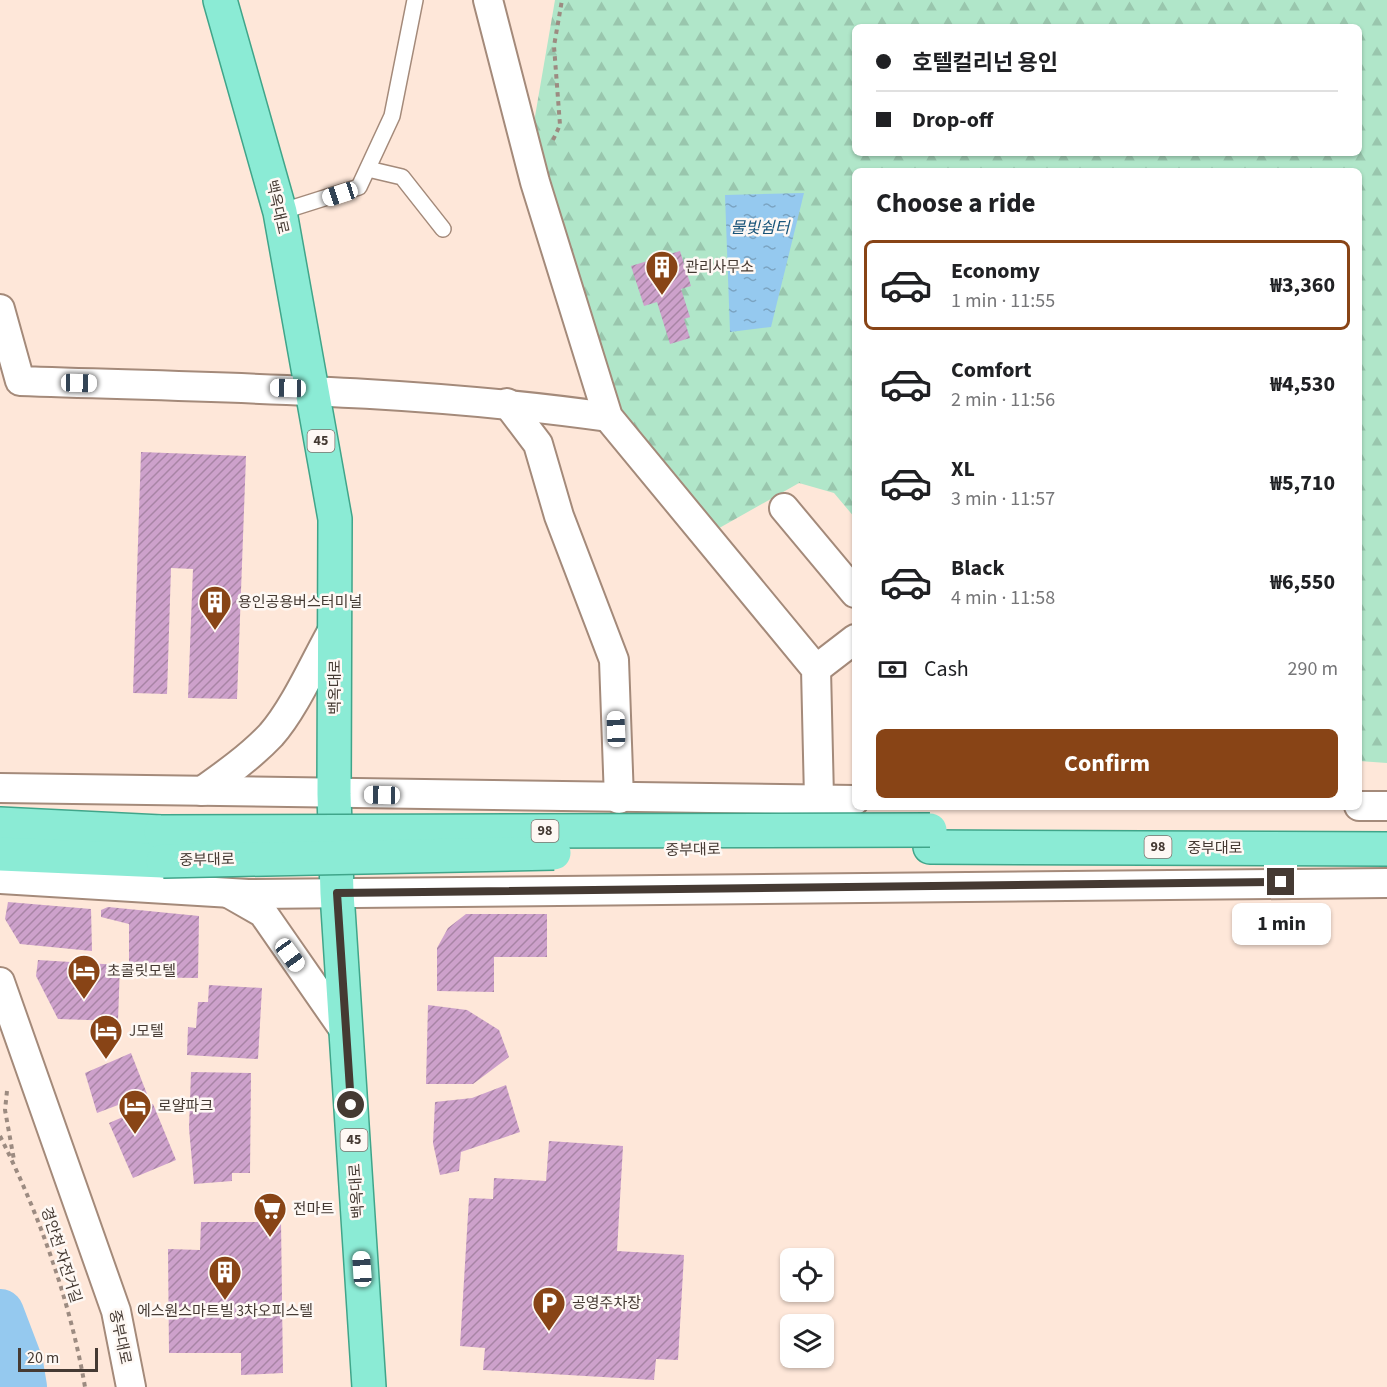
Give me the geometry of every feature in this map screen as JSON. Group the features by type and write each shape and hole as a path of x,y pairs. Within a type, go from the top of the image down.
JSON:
{"main road":[{"name":"백옥대로","path":"220,0 280,212 335,519 334,794 337,893 369,1387"},
{"name":"중부대로","path":"0,824 162,847"},
{"name":"중부대로","path":"0,854 162,847 723,849 930,839 1387,830"},
{"name":"중부대로","path":"930,839 1387,849"}],"street":[{"path":"488,0 535,182 608,417 816,669 819,798"},
{"path":"0,309 10,381 312,389 507,403 608,417"},
{"path":"507,403 538,444 559,516 614,660 619,799"},
{"path":"784,508 852,589"},
{"path":"202,791 249,757 272,733 291,706 335,626"},
{"path":"816,669 852,641"},
{"path":"0,788 619,799 852,800"},
{"path":"1362,806 1387,806"},
{"path":"0,879 228,893 1387,883"},
{"path":"228,893 263,913 347,1034"},
{"name":"중부대로","path":"0,982 116,1311 131,1387"}],"lane":[{"path":"280,212 359,187 392,116 410,39 415,0"},
{"path":"368,169 402,177 443,229"}],"path":[{"path":"535,182 560,125 554,46 562,0"},
{"name":"경안천 자전거길","path":"0,1136 33,1210 60,1285 85,1387"}],"green space":[{"path":"555,0 1387,0 1387,763 1362,761 1362,168 852,168 852,514 834,493 799,483 714,531 615,410 533,128"}],"water":[{"name":"물빛쉼터","path":"804,193 771,327 730,332 725,195"}],"building":[{"name":"관리사무소","path":"680,251 691,286 681,289 690,317 684,319 690,338 670,344 657,302 644,306 631,266"},
{"name":"용인공용버스터미널","path":"141,452 246,456 237,699 188,698 193,569 171,568 167,694 133,693"},
{"path":"8,902 91,909 92,951 20,944 5,919"},
{"path":"108,907 199,916 198,978 129,977 129,924 101,917 101,910"},
{"path":"466,914 547,914 547,957 494,957 494,992 437,991 437,948 448,928"},
{"path":"38,960 120,965 118,1021 58,1019 36,976"},
{"path":"209,985 262,988 258,1059 187,1055 188,1027 196,1028 198,1002 208,1002"},
{"path":"428,1005 467,1010 499,1030 509,1057 473,1084 426,1084"},
{"path":"131,1053 147,1094 97,1113 85,1073"},
{"path":"191,1072 251,1073 250,1173 232,1173 232,1181 194,1184 189,1128"},
{"path":"506,1085 520,1132 461,1152 459,1171 440,1175 433,1143 435,1102 472,1098"},
{"path":"153,1104 176,1160 133,1178 109,1123"},
{"path":"549,1141 623,1146 617,1251 684,1255 678,1360 656,1359 654,1380 483,1370 485,1348 460,1346 469,1198 493,1199 494,1178 546,1181"},
{"name":"에스원스마트빌 3차오피스텔","path":"201,1222 281,1222 283,1373 241,1375 241,1353 169,1353 168,1249 200,1250"}],"waterway":[{"path":"0,1313 19,1363 23,1387"}],"place":[{"name":"관리사무소","path":"662,296"},
{"name":"용인공용버스터미널","path":"215,631"},
{"name":"초콜릿모텔","path":"84,1000"},
{"name":"J모텔","path":"106,1060"},
{"name":"로얄파크","path":"135,1135"},
{"name":"전마트","path":"270,1238"},
{"name":"에스원스마트빌 3차오피스텔","path":"225,1301"},
{"name":"공영주차장","path":"549,1332"}],"route":[{"path":"351,1105 337,893 1281,882"}]}
